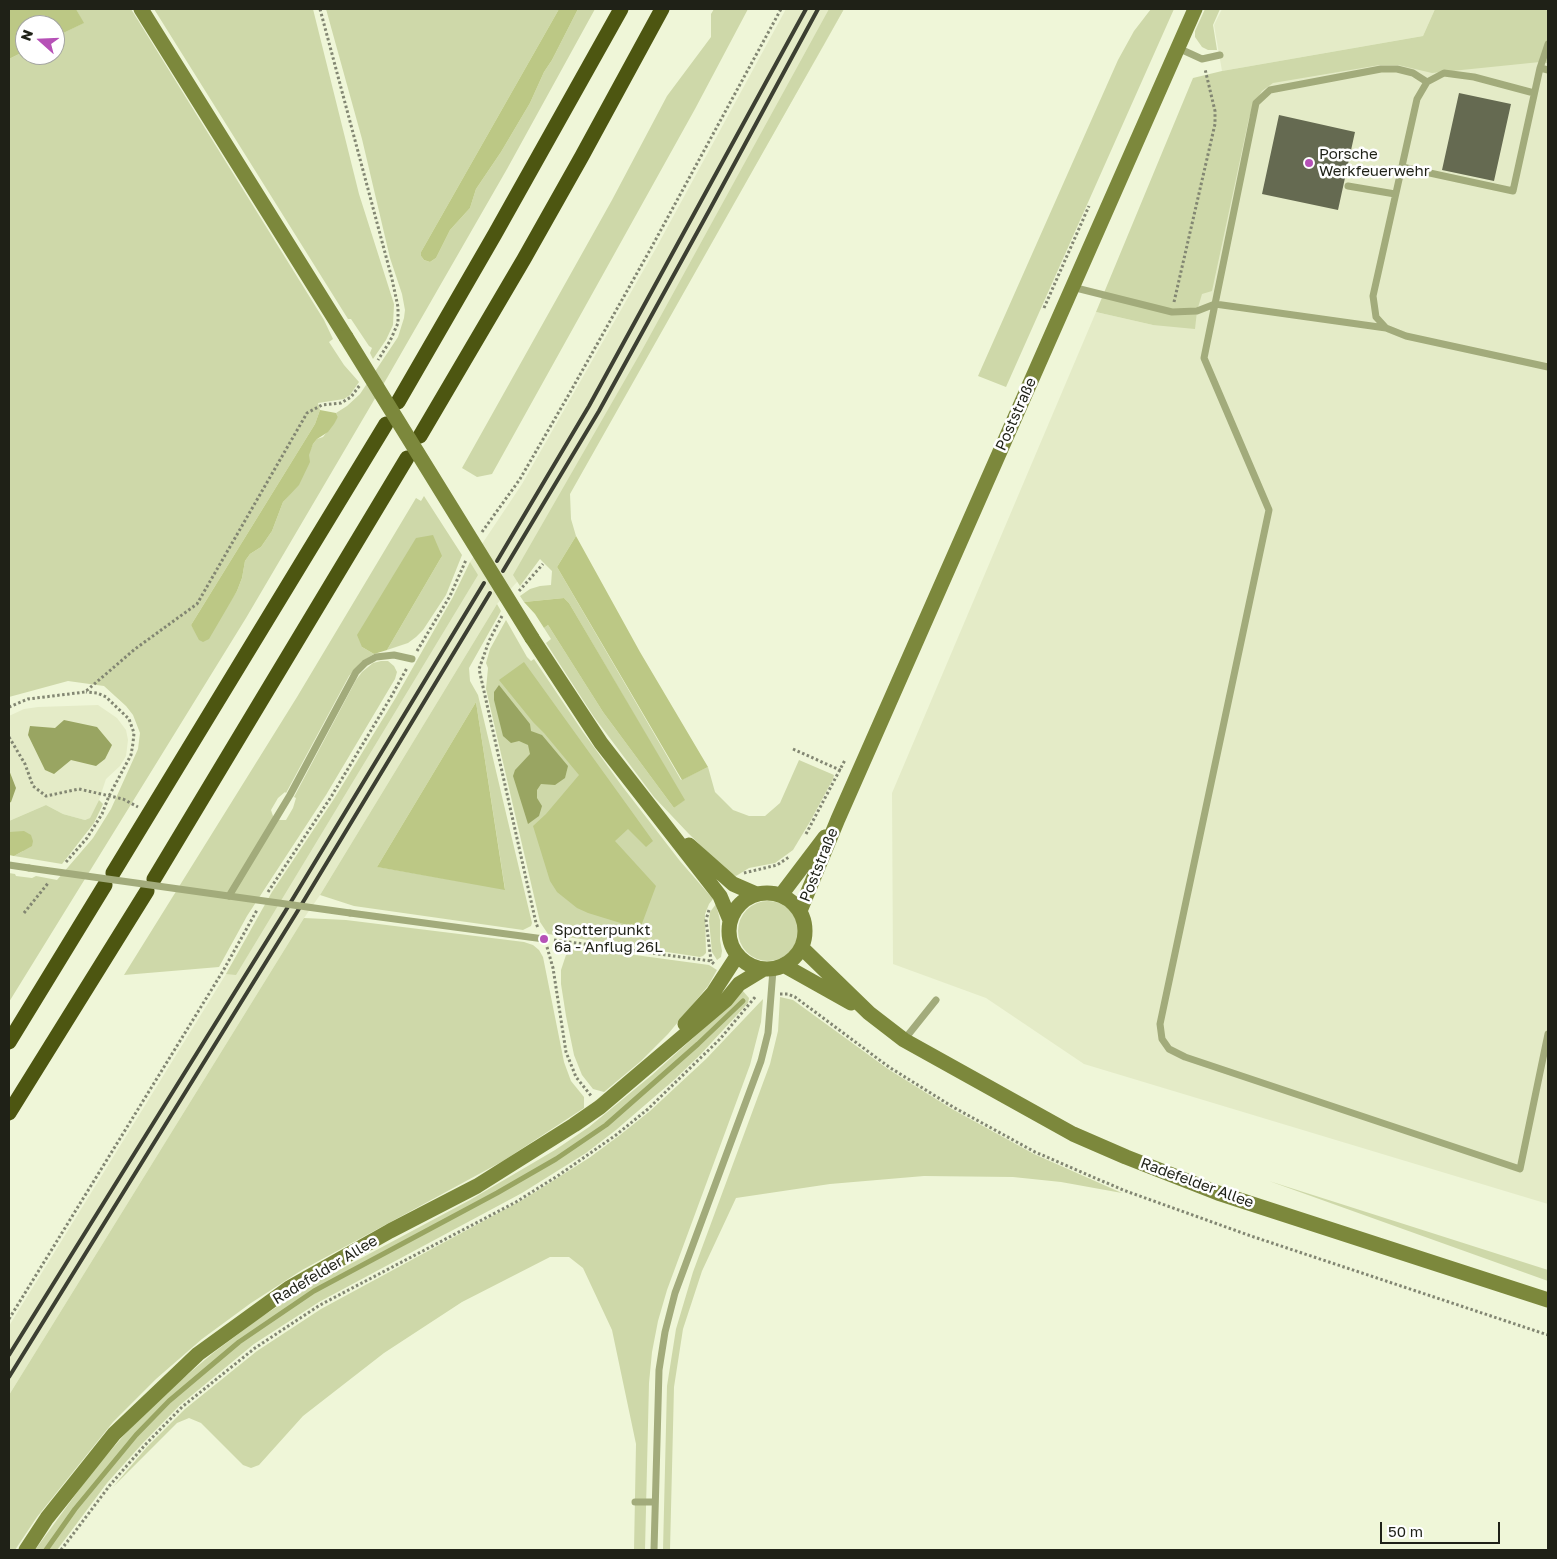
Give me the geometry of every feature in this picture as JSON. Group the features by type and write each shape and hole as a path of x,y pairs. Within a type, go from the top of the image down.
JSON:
{"highway":[{"path":"398,402 500,226 620,9"},
{"path":"420,436 548,216 662,9"},
{"path":"9,1042 386,424"},
{"path":"9,1113 151,885 407,458"}],"main road":[{"path":"141,9 532,638 601,743 720,896 730,920"},
{"name":"Poststraße","path":"800,911 856,777 1195,9"},
{"name":"Poststraße","path":"781,895 838,819"},
{"path":"664,823 732,884 756,894"},
{"path":"769,893 781,895 792,902 800,911 805,923 806,936 802,948 795,958 773,968 753,968 737,956 731,945 728,933 730,920 736,909 745,900 756,894 769,893"},
{"path":"802,948 869,1014"},
{"name":"Radefelder Allee","path":"649,1066 713,993 737,956"},
{"path":"773,968 869,1014"},
{"name":"Radefelder Allee","path":"26,1550 46,1518 114,1434 198,1354 289,1288 390,1231 477,1186 574,1125 600,1107 649,1066 726,1000 739,984 773,968"},
{"name":"Radefelder Allee","path":"869,1014 904,1040 1073,1134 1126,1157 1218,1193 1548,1300"}],"lane":[{"path":"1402,167 1512,191 1540,68 1548,44"},
{"path":"1178,48 1202,59 1220,55"},
{"path":"1540,68 1548,70"},
{"path":"1427,82 1414,73 1397,69 1381,69 1270,90 1256,103 1204,358 1269,510 1160,1024 1162,1039 1169,1049 1185,1057 1520,1169 1548,1034"},
{"path":"1386,328 1376,317 1373,296 1417,99 1427,82 1444,73 1474,77 1534,94"},
{"path":"1348,186 1396,194"},
{"path":"1072,288 1172,312 1197,311 1215,304 1386,328 1406,336 1548,367"},
{"path":"229,896 290,795 356,672 365,663 376,657 394,654 412,659"},
{"path":"9,865 544,939"},
{"path":"654,1550 659,1370 665,1332 675,1293 761,1062 768,1034 773,968"},
{"path":"904,1040 936,1000"},
{"path":"635,1502 655,1502"}],"path":[{"path":"320,9 398,307 398,323 375,364"},
{"path":"480,535 520,479 568,396 781,9"},
{"path":"1172,312 1215,124 1216,111 1202,59"},
{"path":"1042,313 1090,206"},
{"path":"85,692 135,649 197,604 307,413 322,405 341,403 351,397 362,383"},
{"path":"264,897 331,797 391,697 450,596 468,555"},
{"path":"517,594 543,564"},
{"path":"504,613 489,641 479,669 536,923 544,939 553,968 566,1052 576,1077 600,1107"},
{"path":"9,706 28,699 85,692 96,693 106,697 129,719 134,732 131,755 109,796 102,814 87,838 62,868"},
{"path":"9,737 25,764 33,786 46,796 79,789 123,799 150,813"},
{"path":"793,749 856,777"},
{"path":"805,836 847,758"},
{"path":"741,876 750,871 776,866 791,856"},
{"path":"24,913 55,875"},
{"path":"544,939 710,961 706,920 712,905"},
{"path":"9,1319 217,979 258,907"},
{"path":"62,1550 110,1485 145,1445 182,1407 255,1348 320,1305 516,1202 559,1175 616,1135 648,1109 720,1039 756,996 788,994 795,997 889,1067 961,1111 1035,1152 1124,1190 1250,1236 1548,1335"}],"shaded area":[{"path":"9,9 76,9 84,23 65,32 65,15 15,15 15,56 9,59"},
{"path":"76,9 131,9 324,320 333,339 329,342 344,365 359,382 350,395 344,399 318,403 320,410 315,424 191,625 195,631 227,606 237,591 245,561 250,554 261,547 272,531 283,502 289,495 313,444 317,439 323,437 338,417 336,413 360,394 398,337 404,318 405,310 402,294 390,258 362,139 326,9 559,9 421,252 424,260 430,262 436,258 450,230 470,208 476,189 530,103 544,72 578,9 595,9 507,169 246,618 9,1002 9,873 16,876 32,878 36,876 57,880 93,838 111,809 138,749 140,733 133,715 104,686 68,681 9,697 9,59 15,56 15,65 65,65 65,32 83,23"},
{"path":"154,9 313,9 359,194 394,304 393,325 386,340 373,359 370,353 372,348 351,319 348,319"},
{"path":"559,9 578,9 544,72 530,103 476,189 470,208 450,230 436,258 430,262 424,260 421,252"},
{"path":"714,9 748,9 695,109 492,474 477,477 462,468 612,200 667,96 711,37 711,14"},
{"path":"786,9 844,9 517,582 497,604 320,895 9,1395 9,1326 226,974 272,892 334,799 395,699 453,597 470,562 522,484 655,250"},
{"path":"829,9 844,9 570,494 571,519 576,536 557,567 681,780 708,767 715,792 733,810 749,816 765,816 780,803 799,760 834,775 793,850 775,863 749,868 736,876 728,872 654,797 594,717 546,643 551,639 544,628 548,625 603,712 674,808 684,800 569,603 564,598 524,602 520,596 530,589 551,585 552,571 540,559 520,586 513,575 641,352"},
{"path":"1151,9 1174,9 1006,387 978,376 1118,60 1134,31"},
{"path":"1205,9 1220,9 1213,25 1217,50 1208,50 1202,47 1195,37 1195,31"},
{"path":"1222,9 1435,9 1423,36 1222,71 1214,25"},
{"path":"1435,9 1548,9 1548,65 1547,63 1540,62 1432,73 1398,65 1380,65 1273,83 1262,91 1255,102 1249,118 1212,291 1202,294 1197,311 1195,329 1153,325 1096,312 1193,78 1222,71 1423,36"},
{"path":"1548,22 1548,1204 1084,1064 986,998 893,964 892,793 1096,312 1153,325 1197,311 1249,78"},
{"path":"320,410 336,413 338,417 328,432 313,444 309,455 310,462 299,485 283,502 272,531 261,547 250,554 245,561 237,591 209,639 203,642 199,640 191,625 315,424"},
{"path":"424,496 462,555 446,595 423,630 416,637 408,643 387,650 442,556 362,647 374,654 361,662 349,676 286,793 278,798 271,810 273,816 280,820 286,820 293,808 296,798 294,797 362,672 373,663 388,661 397,672 395,679 326,795 247,916 219,967 124,975 297,697 416,498 421,501"},
{"path":"433,535 442,556 387,650 374,654 362,647 357,635 416,538"},
{"path":"576,536 640,652 708,767 682,780 557,567"},
{"path":"470,562 478,575 236,975 226,974 272,892 334,799 395,699 453,597"},
{"path":"564,598 569,603 685,800 674,808 603,712 548,625 544,628 524,602"},
{"path":"497,604 501,611 469,668 470,681 478,695 532,923 531,926 523,930 354,906 320,895","holes":["476,702 505,889 377,867"]},
{"path":"506,620 527,657 531,661 534,659 622,786 680,861 713,899 705,914 706,953 703,956 548,934 540,922 486,689 488,668 486,663 490,649"},
{"path":"524,662 653,841 646,847 628,829 615,841 656,886 640,929 577,908 557,892 550,881 533,826 546,814 579,775 499,680"},
{"path":"499,685 530,724 531,731 542,735 568,766 565,778 555,785 541,784 537,790 537,798 542,806 539,816 528,824 513,776 515,770 530,754 528,745 519,741 511,743 503,736 494,700 494,692"},
{"path":"476,702 505,890 377,867"},
{"path":"98,705 117,718 126,730 128,740 126,756 120,766 106,779 90,818 85,820 63,814 46,805 9,821 9,716 24,709 38,707"},
{"path":"64,720 97,727 112,745 105,759 96,766 71,760 54,774 45,770 28,735 30,726 55,728"},
{"path":"9,770 16,788 9,803"},
{"path":"99,800 103,804 94,823 62,864 14,856 23,851 14,832 9,832 9,821 46,805 63,814 85,820 90,818"},
{"path":"24,831 31,835 32,846 14,856 9,855 9,832"},
{"path":"762,901 774,901 785,906 793,914 798,925 796,943 785,956 774,961 762,961 751,956 743,948 738,937 738,925 743,914 751,906"},
{"path":"716,904 720,920 722,951 721,957 717,960 712,952 709,921 710,912"},
{"path":"304,918 346,920 524,942 533,945 543,957 564,1062 571,1081 584,1097 584,1108 503,1161 302,1270 251,1303 202,1339 156,1379 113,1422 37,1517 15,1550 9,1550 9,1395"},
{"path":"576,947 709,965 717,970 708,986 668,1034 641,1061 604,1092 593,1089 582,1075 574,1055 566,1016 561,984 561,970 566,955"},
{"path":"742,990 749,998 748,1003 700,1055 616,1130 586,1153 522,1193 319,1302 254,1344 180,1405 142,1444 107,1483 57,1550 35,1550 92,1472 125,1434 167,1392 213,1353 261,1317 311,1285 470,1200 555,1150 589,1127 652,1075 712,1021"},
{"path":"780,997 793,1000 888,1069 952,1109 1034,1154 1122,1193 1061,1182 1013,1177 924,1176 830,1184 736,1198 702,1271 683,1329 674,1387 670,1550 663,1550 667,1386 676,1329 693,1272 770,1064 778,1031"},
{"path":"763,999 761,1022 750,1065 667,1290 658,1321 649,1383 645,1550 634,1550 636,1444 612,1330 583,1268 569,1257 550,1257 462,1302 384,1353 303,1416 259,1465 251,1468 243,1465 201,1423 189,1418 177,1423 113,1487 147,1447 185,1409 257,1351 321,1309 524,1199 589,1158 620,1135 650,1111 706,1059"},
{"path":"1269,1181 1548,1270 1548,1281"}],"building":[{"path":"1459,93 1511,104 1494,181 1442,170"},
{"name":"Porsche Werkfeuerwehr","path":"1279,115 1355,132 1338,210 1262,194"}],"waterway":[{"path":"46,1550 75,1509 136,1435 169,1401 239,1342 314,1291 497,1193 556,1159 606,1125 698,1044 743,1001"}],"railway":[{"path":"497,561 589,406 806,9"},
{"path":"503,571 599,411 818,9"},
{"path":"9,1355 286,910 484,583"},
{"path":"9,1377 297,912 490,593"}],"place":[{"name":"Porsche Werkfeuerwehr","path":"1309,163"},
{"name":"Spotterpunkt 6a - Anflug 26L","path":"544,939"}]}
